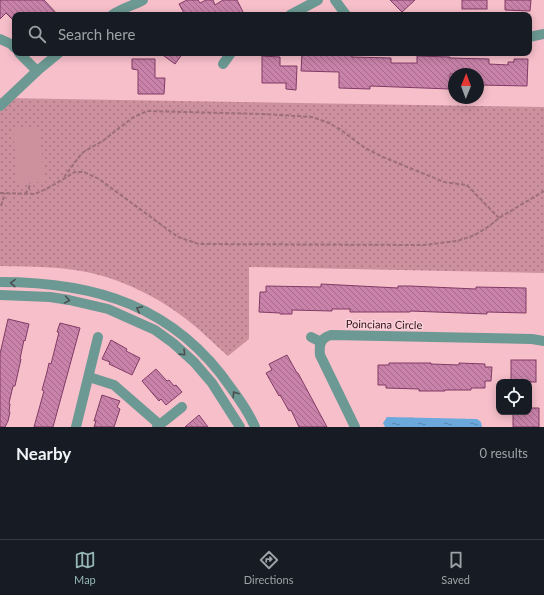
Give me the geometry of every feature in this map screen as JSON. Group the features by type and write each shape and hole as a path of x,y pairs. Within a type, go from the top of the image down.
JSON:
{"street":[{"path":"115,12 123,4 133,6 143,0"},
{"path":"296,12 318,0"},
{"path":"335,0 344,12"},
{"path":"532,36 544,34"},
{"path":"0,39 12,45"},
{"path":"22,56 37,71"},
{"path":"0,106 55,56"},
{"path":"223,64 229,56"},
{"path":"0,282 51,284 112,296 161,319 181,333 222,375 255,427"},
{"path":"0,295 50,297 69,300 108,309 155,330 173,343 194,362 212,383 240,427"},
{"name":"Poinciana Circle","path":"320,342 324,337 331,335 532,339 544,341"},
{"path":"76,427 98,336"},
{"path":"311,337 320,342 320,355 355,427"},
{"path":"89,376 114,385 158,426 182,407"}],"path":[{"path":"63,178 82,153 104,140 132,118 147,111 263,114 312,118 329,123 365,148 383,157 444,182 467,185 499,218"},
{"path":"0,193 35,194 75,172 84,172 99,179 178,237 199,244 424,245 457,241 475,235 499,218 544,191"},
{"path":"24,194 29,188 30,183"},
{"path":"1,206 5,193"}],"shaded area":[{"path":"0,98 544,107 544,273 249,267 249,339 228,356 170,307 128,285 113,279 82,271 50,267 0,266"},
{"path":"40,127 44,182 17,183 13,129"}],"water":[{"path":"387,417 477,419 481,422 482,427 385,427 383,423"}],"building":[{"path":"0,0 44,0 55,12 12,12 12,19 6,13 0,19"},
{"path":"187,0 198,0 200,3 206,0 213,0 215,5 223,0 237,0 243,12 183,12 179,4"},
{"path":"390,0 415,0 402,12"},
{"path":"462,0 487,0 487,9 462,9"},
{"path":"505,0 531,0 530,11 505,10"},
{"path":"164,56 181,56 175,64"},
{"path":"262,56 280,57 280,66 297,66 296,90 286,89 286,83 262,83"},
{"path":"302,56 391,58 391,63 417,63 417,56 450,57 489,59 489,64 508,65 508,62 514,62 514,59 528,59 527,86 484,85 484,68 448,68 448,89 370,86 370,89 339,88 339,72 301,71"},
{"path":"132,59 155,59 155,78 165,78 164,94 138,94 138,70 132,69"},
{"path":"321,284 398,288 398,286 410,286 476,289 476,287 526,288 526,313 487,312 487,314 410,311 350,312 350,309 332,309 332,311 292,310 292,314 259,312 260,292 266,292 266,286 321,287"},
{"path":"8,319 29,324 25,341 24,340 15,386 13,386 9,403 10,412 8,421 5,427 0,427 0,354"},
{"path":"60,323 80,328 53,427 34,427 44,391 42,390 49,363 51,364 59,332 57,332"},
{"path":"111,340 127,349 126,351 140,358 132,375 102,359"},
{"path":"287,355 327,427 299,427 291,410 289,411 266,373 272,370 269,364"},
{"path":"511,360 536,360 536,382 532,382 532,379 511,379"},
{"path":"389,363 459,365 459,363 485,364 485,367 492,367 491,381 485,381 485,388 471,388 471,390 419,391 419,389 386,388 386,385 378,385 378,365 389,365"},
{"path":"156,369 167,381 169,380 174,386 176,385 182,392 166,405 161,399 159,401 142,381"},
{"path":"102,395 120,401 117,407 120,409 114,427 94,427 96,421 94,421"},
{"path":"532,408 539,408 539,427 513,427 513,415 532,415"},
{"path":"199,415 208,427 185,427"}]}
